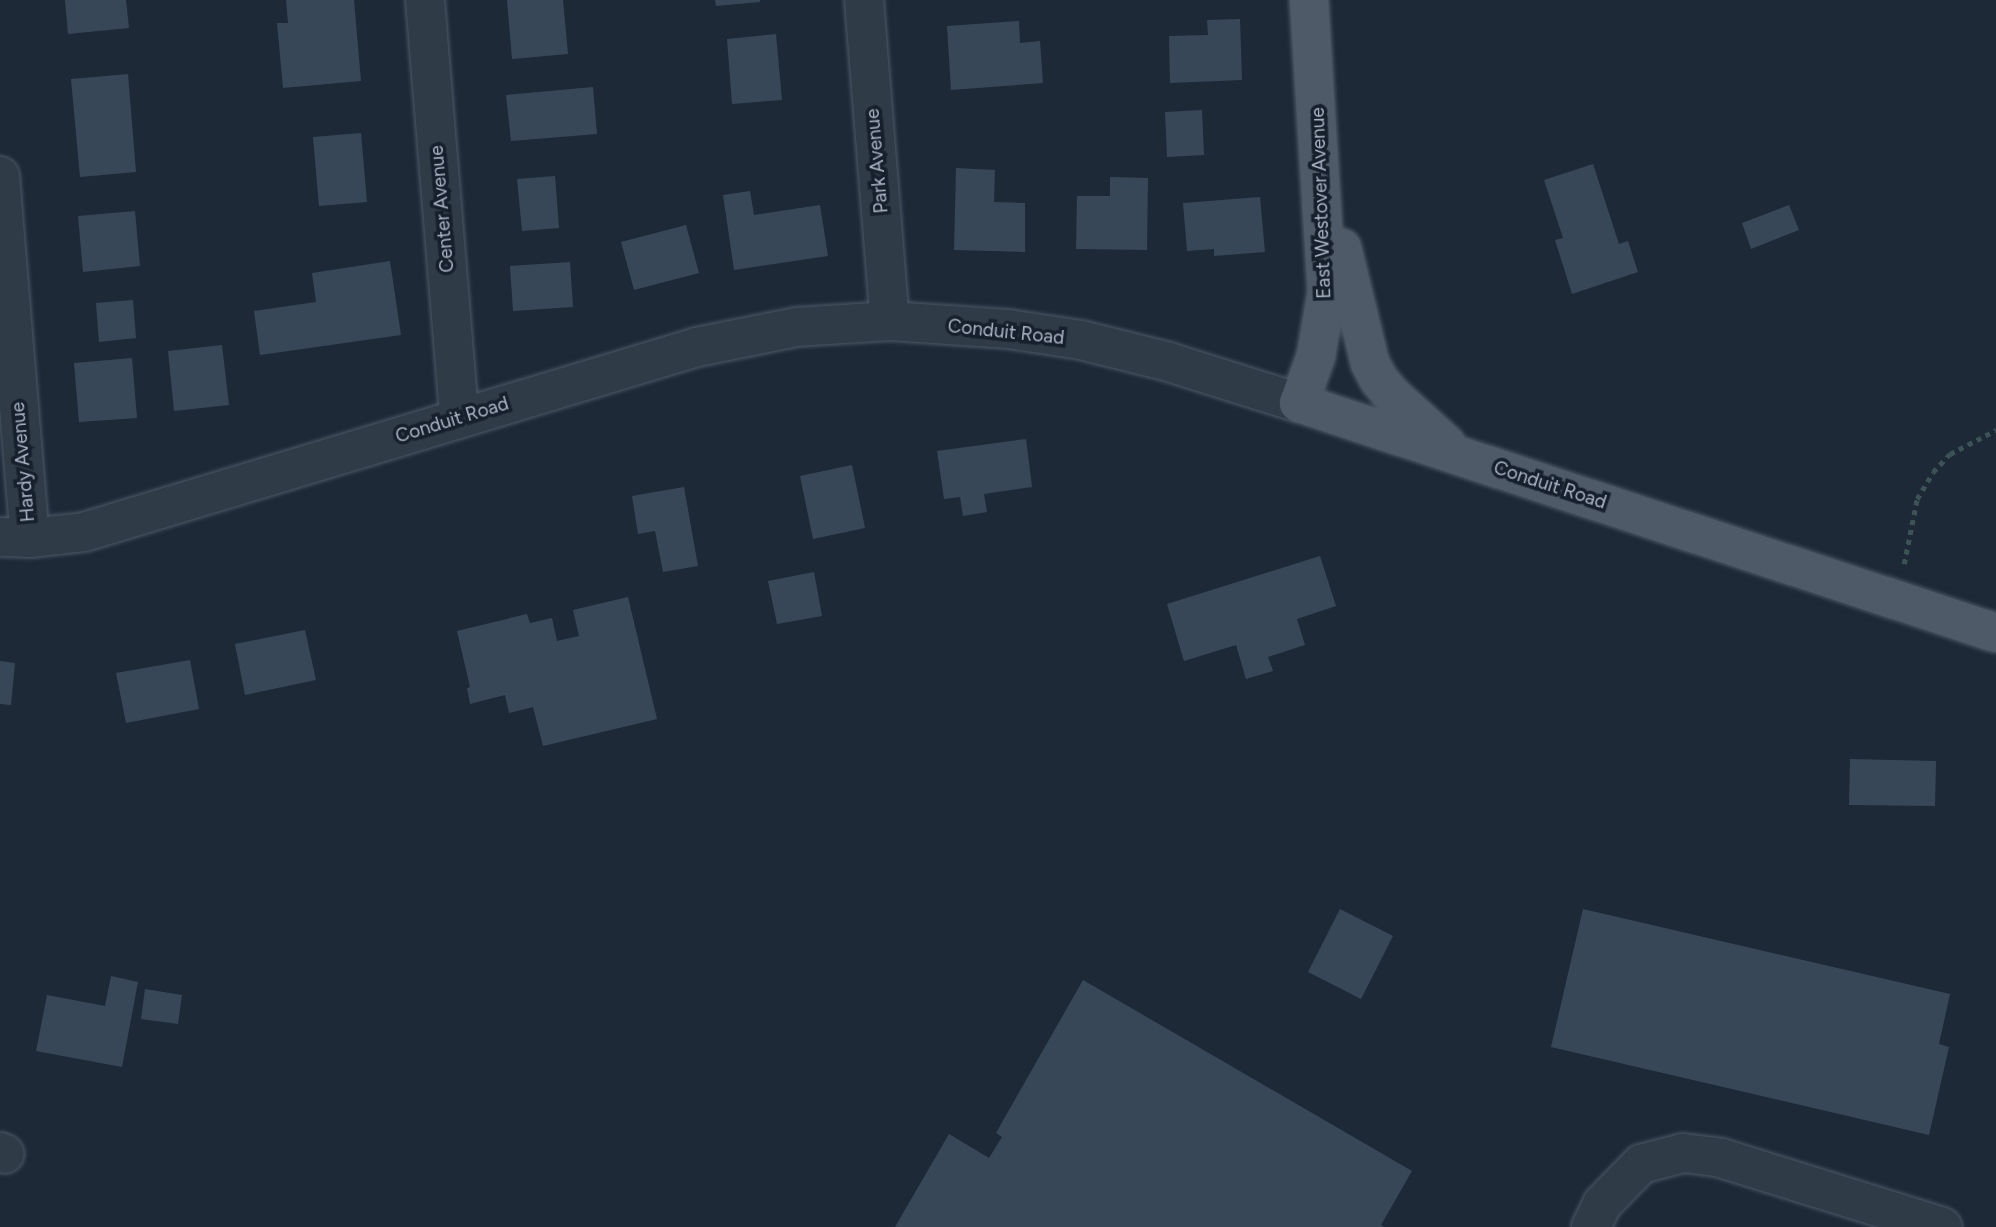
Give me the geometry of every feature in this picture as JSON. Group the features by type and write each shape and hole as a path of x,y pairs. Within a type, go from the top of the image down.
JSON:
{"main road":[{"name":"East Westover Avenue","path":"1299,403 1316,356 1328,291 1309,0"},
{"path":"1321,160 1370,363 1393,397 1458,455"},
{"name":"Conduit Road","path":"1299,403 1996,633"}],"street":[{"name":"Center Avenue","path":"425,0 459,418"},
{"name":"Park Avenue","path":"864,0 890,321"},
{"name":"Hardy Avenue","path":"0,176 15,538"},
{"name":"Conduit Road","path":"15,538 84,532 697,347 796,327 890,321 1008,330 1080,340 1169,362 1299,403"},
{"path":"1591,1227 1602,1204 1641,1164 1683,1153 1721,1158 1943,1227"}],"path":[{"path":"1897,600 1917,499 1933,472 1950,454 1996,430"}],"building":[{"path":"65,0 126,0 129,28 68,34"},
{"path":"286,0 354,0 361,81 283,88 277,23 288,23"},
{"path":"507,0 563,0 568,54 512,59"},
{"path":"715,0 760,0 760,2 716,6"},
{"path":"1240,19 1242,80 1170,83 1169,36 1208,35 1207,20"},
{"path":"1019,21 1020,43 1040,41 1043,83 951,90 947,26"},
{"path":"776,34 782,100 732,104 727,39"},
{"path":"128,74 136,172 80,177 71,79"},
{"path":"593,87 597,134 511,141 506,95"},
{"path":"1202,110 1204,155 1167,157 1165,112"},
{"path":"361,133 367,202 319,206 313,137"},
{"path":"1593,164 1619,244 1628,241 1638,272 1572,294 1555,240 1563,238 1544,180"},
{"path":"956,168 995,170 994,202 1025,203 1025,252 954,250"},
{"path":"555,176 559,228 522,231 517,179"},
{"path":"1110,177 1148,178 1147,250 1076,249 1077,196 1110,196"},
{"path":"750,191 754,215 820,205 828,256 734,270 723,195"},
{"path":"1260,197 1265,252 1214,256 1214,249 1187,251 1183,203"},
{"path":"1789,205 1799,230 1751,249 1742,223"},
{"path":"135,211 140,266 83,272 78,216"},
{"path":"686,225 699,273 634,290 621,242"},
{"path":"390,261 401,335 260,355 254,311 316,302 312,273"},
{"path":"570,262 573,307 513,311 510,266"},
{"path":"133,300 136,338 99,342 96,303"},
{"path":"222,345 229,405 174,411 168,351"},
{"path":"132,358 137,418 79,422 74,363"},
{"path":"1026,439 1032,487 984,494 987,512 963,516 960,497 944,499 937,451"},
{"path":"852,465 865,528 813,539 800,476"},
{"path":"684,487 698,566 663,572 655,531 638,534 632,496"},
{"path":"1320,556 1336,606 1297,619 1305,645 1268,657 1273,671 1246,679 1236,645 1184,661 1167,604"},
{"path":"814,572 822,616 777,624 768,581"},
{"path":"628,597 657,719 543,746 533,707 509,713 505,695 470,704 467,688 470,687 457,631 527,614 530,623 552,618 557,641 579,636 573,610"},
{"path":"305,630 316,680 245,695 235,644"},
{"path":"190,660 199,709 126,723 116,673"},
{"path":"0,661 15,663 11,705 0,704"},
{"path":"1850,759 1936,761 1935,806 1849,805"},
{"path":"1340,909 1393,936 1361,999 1308,972"},
{"path":"1583,909 1950,994 1939,1044 1949,1047 1929,1135 1551,1047"},
{"path":"111,976 138,982 122,1067 36,1051 47,995 105,1006"},
{"path":"1083,980 1412,1171 1381,1225 1384,1227 895,1227 949,1134 989,1158 1002,1137 996,1133"},
{"path":"145,989 182,995 178,1024 141,1019"}]}
